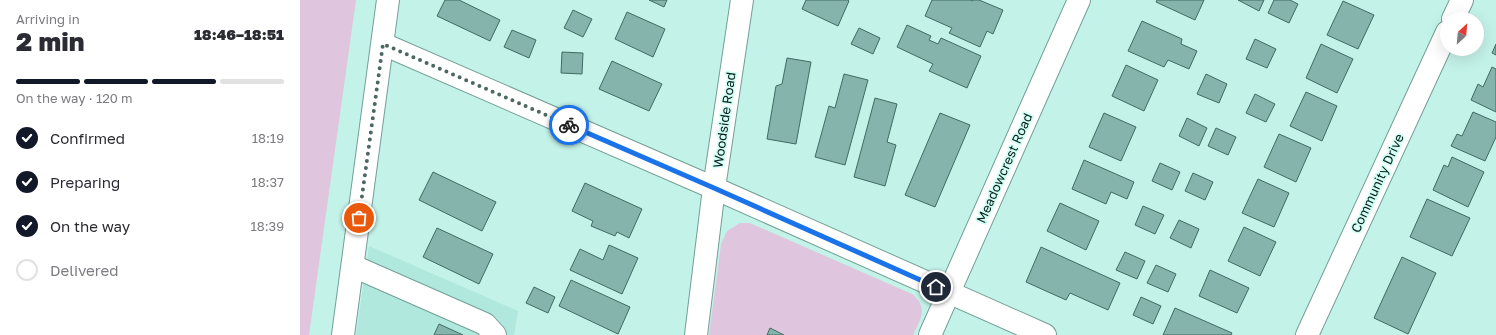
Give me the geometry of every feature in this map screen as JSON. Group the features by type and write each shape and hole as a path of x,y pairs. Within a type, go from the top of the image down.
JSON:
{"street":[{"path":"343,335 388,0"},
{"name":"Woodside Road","path":"696,335 714,188 742,0"},
{"name":"Meadowcrest Road","path":"930,335 1078,0"},
{"path":"1456,12 1462,0"},
{"path":"383,44 714,188 1045,335"},
{"name":"Community Drive","path":"1307,335 1440,47"},
{"path":"353,266 486,324 495,335"}],"shaded area":[{"path":"300,0 356,0 309,335 300,335"},
{"path":"740,223 750,223 912,294 917,299 922,309 922,314 913,335 784,335 770,329 767,335 709,335 721,244 727,231"},
{"path":"369,246 518,311 514,335 356,335"}],"building":[{"path":"445,0 459,0 500,20 490,41 437,16"},
{"path":"649,0 667,0 664,7"},
{"path":"806,0 849,1 838,26 802,9"},
{"path":"932,0 979,0 1003,10 993,34 987,31 980,47 949,33 952,28 925,16"},
{"path":"1157,0 1204,0 1195,20 1156,2"},
{"path":"1238,0 1264,0 1259,11"},
{"path":"1274,0 1290,0 1298,4 1289,23 1268,13"},
{"path":"1343,1 1374,15 1358,49 1327,35"},
{"path":"573,10 592,19 583,37 564,28"},
{"path":"627,12 665,29 653,57 615,39"},
{"path":"1142,21 1182,39 1181,44 1197,51 1189,69 1168,60 1164,67 1128,51"},
{"path":"907,25 931,36 929,40 938,44 941,38 981,56 967,88 929,71 933,64 897,47"},
{"path":"859,28 880,38 873,54 851,44"},
{"path":"512,30 536,40 529,58 504,47"},
{"path":"1255,39 1276,49 1267,68 1246,59"},
{"path":"1321,44 1353,59 1337,93 1306,78"},
{"path":"1496,44 1496,55 1492,53"},
{"path":"562,52 583,53 582,74 561,73"},
{"path":"787,58 811,62 796,144 767,139 776,86 782,84"},
{"path":"612,61 662,84 649,111 599,89"},
{"path":"1126,65 1158,80 1144,111 1112,96"},
{"path":"1492,67 1496,69 1496,112 1471,100 1478,84 1483,87"},
{"path":"844,74 868,80 845,165 815,157 829,106 835,108"},
{"path":"1206,74 1227,84 1219,103 1197,94"},
{"path":"1306,92 1337,106 1322,141 1290,126"},
{"path":"1255,94 1275,104 1266,122 1246,113"},
{"path":"875,98 897,104 887,142 896,145 885,186 854,177"},
{"path":"1473,112 1496,122 1496,137 1485,161 1451,146 1457,134 1462,136"},
{"path":"940,113 970,125 935,207 905,195"},
{"path":"1104,113 1136,127 1121,161 1089,147"},
{"path":"1187,118 1207,128 1199,146 1179,136"},
{"path":"1216,128 1236,137 1228,155 1208,146"},
{"path":"1279,134 1311,148 1296,182 1264,167"},
{"path":"1452,157 1484,172 1468,207 1433,190 1444,165 1448,167"},
{"path":"1084,160 1134,182 1127,199 1111,192 1106,204 1072,189"},
{"path":"1160,163 1180,172 1172,190 1152,181"},
{"path":"433,172 496,202 482,231 419,200"},
{"path":"1193,173 1213,182 1205,200 1185,191"},
{"path":"1258,179 1289,193 1274,227 1242,213"},
{"path":"585,183 642,209 629,238 617,232 615,236 591,226 593,221 572,211"},
{"path":"1427,199 1470,218 1452,256 1410,237"},
{"path":"1060,203 1099,221 1086,250 1047,231"},
{"path":"1143,206 1164,215 1155,234 1135,225"},
{"path":"1179,220 1199,229 1191,248 1170,238"},
{"path":"1244,227 1276,242 1260,276 1228,261"},
{"path":"437,228 493,254 479,284 423,257"},
{"path":"609,245 638,258 622,294 570,270 580,249 603,260"},
{"path":"1041,247 1120,283 1108,310 1070,293 1066,300 1026,282"},
{"path":"1125,252 1145,261 1137,279 1116,270"},
{"path":"1402,257 1436,273 1408,334 1374,318"},
{"path":"1156,265 1176,274 1168,292 1147,283"},
{"path":"1210,270 1249,288 1237,313 1199,296"},
{"path":"571,280 630,307 618,334 559,306"},
{"path":"534,287 555,297 548,313 526,303"},
{"path":"1141,297 1161,306 1153,324 1133,315"},
{"path":"1175,308 1232,333 1231,335 1163,335"},
{"path":"439,324 463,335 434,335"},
{"path":"770,328 784,335 767,335"}],"way so far":[{"path":"359,218 383,44 569,125"}],"route":[{"path":"569,125 936,287"}]}
